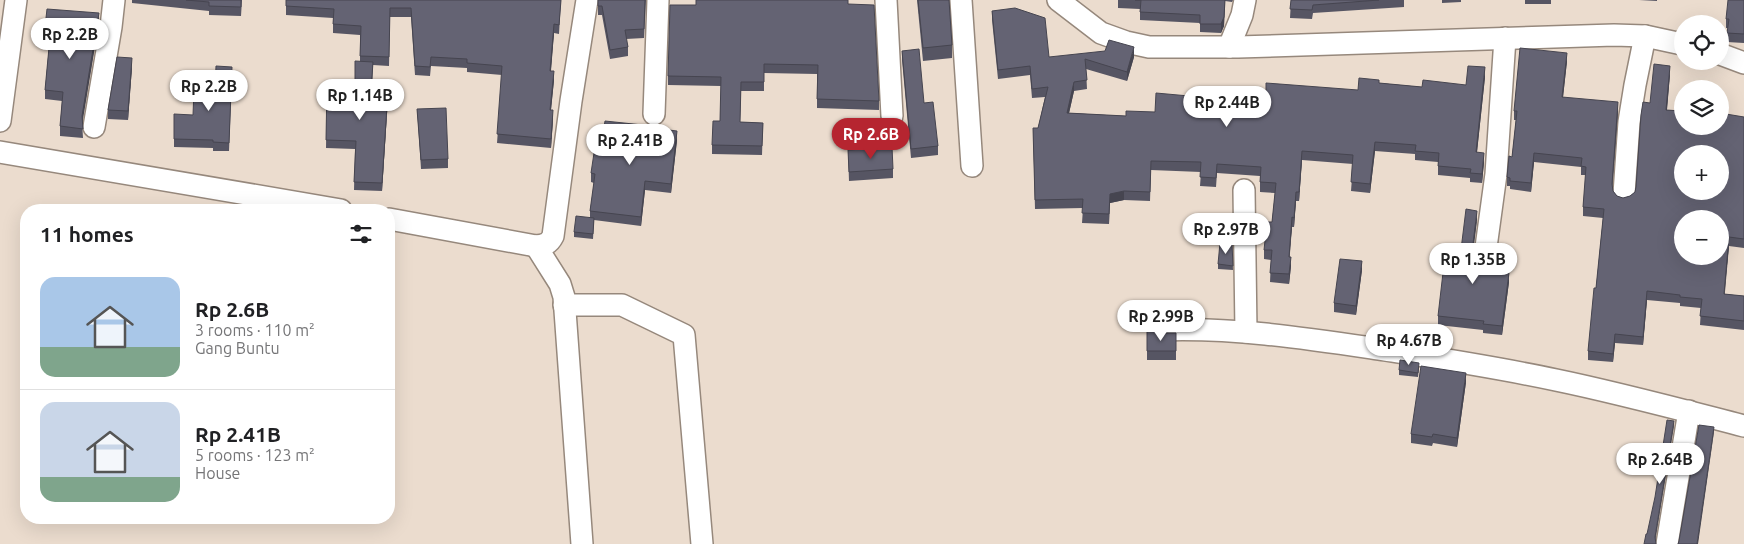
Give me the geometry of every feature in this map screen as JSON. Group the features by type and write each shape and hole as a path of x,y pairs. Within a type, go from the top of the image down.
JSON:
{"street":[{"path":"0,121 16,0"},
{"path":"94,127 114,0"},
{"path":"395,220 536,246 550,242 553,236 587,0"},
{"path":"654,114 658,0"},
{"path":"886,0 892,116"},
{"path":"961,0 972,166"},
{"path":"1058,0 1100,32 1126,42 1149,47 1229,47 1563,36 1646,36 1674,42"},
{"path":"1229,47 1239,25 1246,1"},
{"path":"1624,194 1629,122 1646,36"},
{"path":"1484,262 1496,174 1505,38"},
{"path":"1729,57 1744,63"},
{"path":"0,152 306,204"},
{"path":"1244,190 1246,332"},
{"path":"536,246 560,284 564,305 582,544"},
{"path":"564,305 622,305 684,335 702,544"},
{"path":"1159,330 1184,329 1246,332 1321,340 1472,364 1557,380 1744,426"},
{"path":"1667,544 1689,411"}],"building":[{"path":"186,0 241,0 241,7 209,6 209,2"},
{"path":"286,0 561,0 559,25 554,24 550,71 554,71 550,110 553,110 551,139 497,134 502,66 467,63 467,59 431,57 430,67 415,66 411,8 390,8 389,57 360,56 361,26 333,24 334,9 286,6"},
{"path":"598,0 645,0 644,29 625,30 628,47 610,50 602,6 598,6"},
{"path":"696,0 848,0 848,4 874,5 879,101 817,99 818,65 764,64 764,82 741,82 740,122 763,123 762,146 712,145 713,121 720,121 721,77 668,76 670,5 696,5"},
{"path":"918,0 949,0 952,45 923,48"},
{"path":"1141,0 1225,0 1224,17 1221,24 1200,24 1200,15 1140,12"},
{"path":"1291,0 1379,0 1313,5 1312,10 1290,9"},
{"path":"1728,0 1744,0 1744,34 1729,33 1729,15 1726,15"},
{"path":"1015,8 1045,18 1049,57 1105,51 1109,40 1134,47 1127,72 1085,59 1087,80 1074,82 1067,113 1126,116 1126,111 1155,112 1156,93 1222,99 1223,94 1246,95 1246,91 1266,93 1266,83 1358,90 1359,78 1379,80 1379,83 1422,87 1423,80 1466,85 1468,66 1485,67 1476,152 1484,153 1482,174 1470,173 1471,169 1438,166 1439,153 1415,151 1416,145 1375,142 1370,184 1351,182 1353,155 1302,151 1299,192 1296,192 1294,218 1292,217 1289,274 1270,273 1272,250 1264,250 1267,222 1272,222 1276,183 1260,182 1261,167 1217,164 1216,178 1200,177 1201,162 1151,161 1150,192 1124,191 1110,194 1109,214 1082,213 1083,199 1035,200 1033,128 1038,128 1048,87 1032,89 1030,66 998,70 992,11"},
{"path":"47,9 99,13 82,116 83,129 60,126 63,92 45,90 50,37 44,36"},
{"path":"1520,48 1567,53 1562,97 1618,102 1612,184 1613,191 1617,196 1623,198 1635,192 1641,115 1643,102 1650,103 1654,64 1670,66 1666,110 1674,110 1674,135 1729,135 1729,114 1744,117 1744,239 1729,237 1729,210 1674,210 1674,265 1727,265 1724,294 1744,296 1744,321 1700,316 1702,299 1647,291 1643,337 1615,334 1613,354 1588,351 1604,209 1583,207 1586,167 1581,166 1582,158 1534,153 1531,183 1510,181 1510,178 1507,177 1509,156 1512,157 1517,111 1514,111"},
{"path":"919,49 924,103 933,102 938,146 911,149 902,51"},
{"path":"117,57 132,58 128,111 108,110"},
{"path":"355,61 373,62 371,90 388,90 382,183 354,182 356,141 326,140 327,83 355,84"},
{"path":"216,66 232,67 229,143 213,142 213,140 174,139 174,114 193,115 194,89 215,90"},
{"path":"446,108 448,159 421,160 417,109"},
{"path":"605,121 652,126 652,128 677,131 671,184 645,181 641,217 590,211 595,174 591,173 594,153 600,154"},
{"path":"892,147 893,169 849,172 848,150"},
{"path":"1466,209 1477,211 1472,252 1473,258 1478,264 1478,269 1509,273 1502,326 1483,324 1484,321 1438,316 1444,264 1459,266"},
{"path":"576,216 594,218 593,234 574,232"},
{"path":"1220,243 1232,244 1233,266 1218,264"},
{"path":"1340,259 1362,261 1356,306 1334,303"},
{"path":"1147,329 1159,333 1176,333 1176,351 1147,351"},
{"path":"1400,360 1419,363 1418,373 1399,370"},
{"path":"1421,366 1466,373 1457,438 1433,434 1432,437 1411,434"},
{"path":"1667,420 1674,421 1655,537 1656,544 1644,544 1655,497"},
{"path":"1699,425 1714,427 1697,544 1678,544 1679,541"}]}
